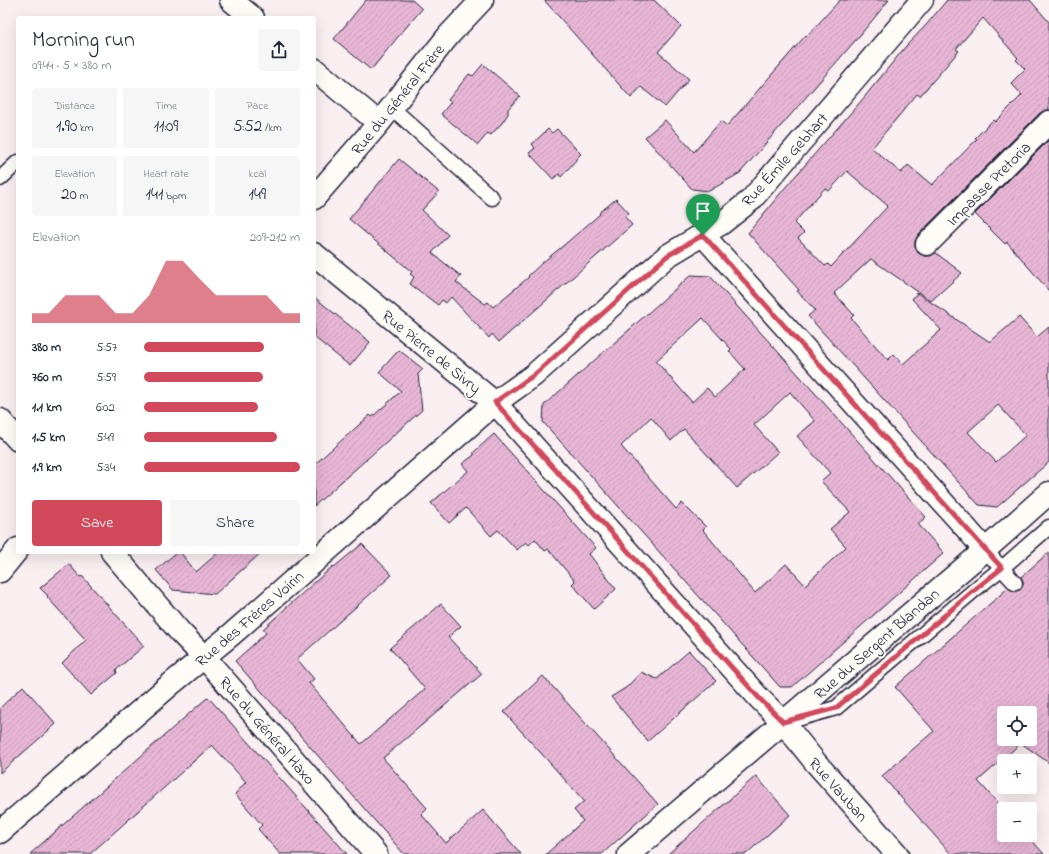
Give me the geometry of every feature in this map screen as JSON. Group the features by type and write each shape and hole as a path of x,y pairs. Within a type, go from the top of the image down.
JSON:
{"street":[{"path":"231,0 251,16"},
{"name":"Rue du Général Frère","path":"316,196 385,115 450,35 482,0"},
{"name":"Rue Émile Gebhart","path":"495,402 534,375 667,256 722,223 751,200 922,0"},
{"path":"316,70 385,115"},
{"name":"Impasse Pretoria","path":"927,244 1049,122"},
{"path":"703,235 985,550"},
{"name":"Rue Pierre de Sivry","path":"316,256 495,402 759,698 783,722"},
{"name":"Rue des Frères Voirin","path":"0,832 165,689 232,634 495,402"},
{"path":"0,420 16,438"},
{"name":"Rue du Sergent Blandan","path":"629,854 985,550 1049,493"},
{"path":"0,571 16,551"},
{"name":"Rue du Général Haxo","path":"114,554 180,632 204,657 376,854"},
{"name":"Rue Vauban","path":"783,722 816,763 897,854"}],"lane":[{"path":"385,115 492,198"},
{"path":"0,179 16,164"},
{"path":"783,722 836,708 1049,527"},
{"path":"985,550 1015,582"}],"building":[{"path":"366,0 412,0 422,9 371,70 334,39"},
{"path":"544,0 654,0 681,26 658,52 689,79 665,107 641,87 631,98"},
{"path":"840,0 889,0 740,173 709,191 692,189 645,137 665,120 694,152 721,121 727,126 806,35 807,36"},
{"path":"947,0 1030,0 1049,22 1049,110 1045,110 1040,113 918,235 915,241 915,247 918,253 924,256 930,256 936,253 962,273 931,301 871,259 834,293 854,315 851,318 888,360 894,354 903,364 941,330 912,299 917,293 990,342 1019,317 1037,337 1049,327 1049,462 997,507 979,505 808,316 815,310 748,233 784,189 862,100 906,46","holes":["983,18 1018,58 1016,60 1025,69 1011,83 1022,95 995,122 993,120 975,138 977,139 932,185 908,165 901,173 872,148 917,94 920,96 959,51 956,49","847,171 888,206 831,267 828,264 825,266 798,238 804,233 794,223 825,188 829,191","998,405 1026,435 996,462 968,432"]},
{"path":"483,64 520,96 508,109 508,114 502,123 491,135 488,133 478,145 441,114 451,102 448,100 469,74 473,76"},
{"path":"548,129 552,133 557,129 581,154 561,177 559,174 553,179 529,153 535,148 532,144"},
{"path":"1049,140 1049,291 1007,242 1005,244 975,214"},
{"path":"399,159 439,192 422,210 448,235 432,253 461,276 456,282 485,304 488,302 493,307 529,277 528,276 542,263 616,199 629,213 625,217 632,225 499,342 492,334 489,338 451,297 446,303 442,300 438,305 410,284 414,277 410,274 412,272 349,219"},
{"path":"691,275 710,276 926,517 918,524 944,553 792,687 780,687 543,422 544,405","holes":["703,318 731,349 729,351 745,369 715,397 707,388 692,402 656,361","790,392 815,421 797,436 830,473 821,481 850,512 830,529 846,547 805,585 786,564 755,593 703,530 706,527 682,503 676,509 621,446 651,417 671,441 684,429 737,488 778,452 754,425"]},
{"path":"316,299 370,342 350,366 316,339"},
{"path":"399,350 423,369 418,374 422,410 316,504 316,463 370,415 372,417 401,391 379,372"},
{"path":"494,434 596,548 589,554 616,589 594,609 572,584 575,581 548,549 545,551 535,539 529,545 526,542 517,550 498,530 491,536 466,508 449,523 431,503 468,471 462,464 474,455 474,452"},
{"path":"362,544 392,575 297,659 314,679 309,683 361,744 425,689 390,648 441,604 461,626 448,637 482,674 383,758 427,808 421,814 446,843 483,810 521,854 404,854 235,661 266,633 263,629 333,566 334,567"},
{"path":"1049,552 1049,763 1025,746 1037,746 1037,706 997,706 997,746 1018,746 1009,754 997,754 997,764 978,781 997,802 997,842 1033,842 1044,854 951,854 882,776 934,731 895,687 1008,588 1013,591 1020,590 1023,585 1021,577"},
{"path":"175,554 182,554 196,572 217,554 260,554 215,594 173,590 156,570"},
{"path":"69,564 80,577 82,576 144,646 116,670 117,673 91,695 62,663 86,640 40,588"},
{"path":"689,651 716,681 648,741 611,697 627,687 641,672 657,679"},
{"path":"543,676 658,804 602,854 546,854 583,821 574,810 584,801 504,712"},
{"path":"23,686 56,724 0,773 0,708"},
{"path":"208,697 347,854 280,854 258,829 262,825 235,794 246,782 212,745 90,854 30,854"},
{"path":"756,776 790,815 746,854 668,854"}],"route":[{"path":"703,235 1002,568 836,708 783,722 759,698 495,402 534,375 667,256 703,235"}]}
